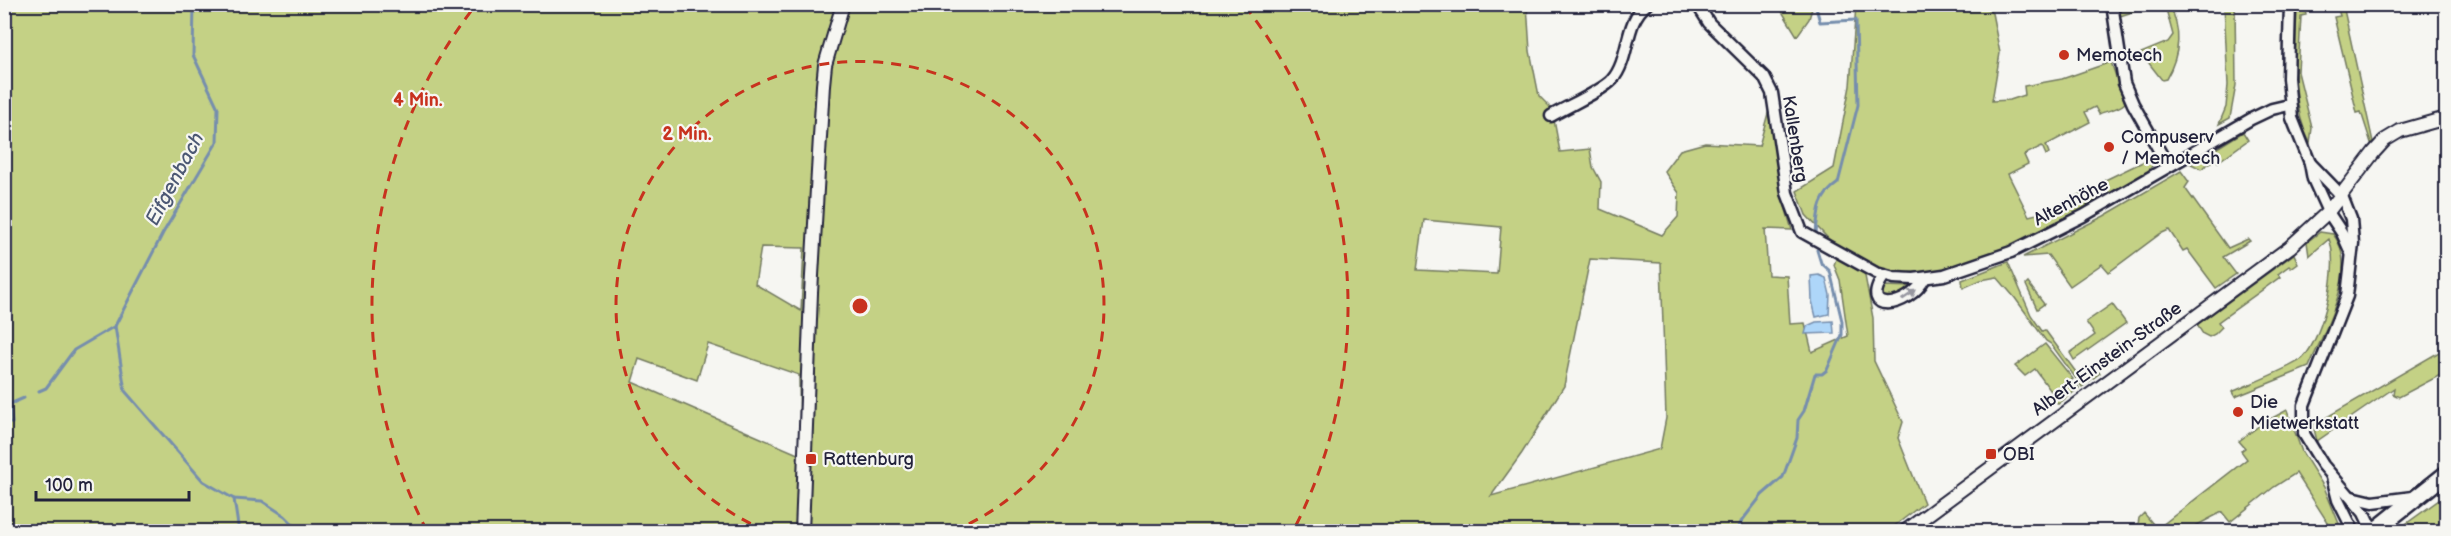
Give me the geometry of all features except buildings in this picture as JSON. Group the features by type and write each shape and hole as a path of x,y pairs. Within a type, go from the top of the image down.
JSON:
{"main road":[{"path":"2373,531 2446,474"}],"street":[{"path":"802,531 811,293 823,85 830,45 843,4"},
{"path":"1551,116 1611,81 1619,69 1634,19 1647,4"},
{"name":"Kallenberg","path":"1697,4 1709,23 1764,77 1772,93 1787,193 1802,232 1864,267"},
{"path":"2112,4 2124,83 2133,104 2168,166"},
{"path":"2290,4 2289,105 2295,128 2310,163 2313,179 2351,253"},
{"name":"Altenhöhe","path":"1864,267 1884,276 1903,279 1925,278 1955,272 2011,252 2083,216 2272,109 2289,105"},
{"name":"Albert-Einstein-Straße","path":"1904,531 2275,258 2328,212 2385,140 2400,131 2446,118"},
{"path":"2310,163 2342,196 2350,219 2353,243 2347,296 2311,383 2302,416 2304,434 2308,444 2331,477 2352,497 2364,513 2373,531"},
{"path":"1884,276 1877,288 1877,295 1881,302 1887,304 1910,296 1919,289 1925,278"},
{"path":"2331,477 2338,500 2354,531"},
{"path":"2352,497 2373,502 2415,497"}],"green space":[{"path":"2169,4 2176,23 2178,42 2171,70 2166,79 2162,80 2141,53 2168,42 2173,35 2166,9 2163,5 2144,12 2139,10 2120,16 2118,5"},
{"path":"4,5 1527,5 1530,51 1539,96 1552,109 1560,152 1590,149 1593,167 1601,182 1600,209 1662,235 1678,217 1679,193 1664,171 1680,150 1705,143 1759,146 1770,106 1782,196 1792,230 1765,229 1768,275 1787,276 1790,324 1805,323 1812,352 1848,336 1840,280 1834,265 1839,250 1806,215 1797,191 1834,168 1850,86 1856,5 1981,5 1992,13 2000,53 1992,101 2010,100 2025,95 2024,86 2062,79 2111,62 2125,103 2099,114 2095,107 2085,112 2090,122 2046,145 2049,153 2046,155 2042,146 2024,155 2028,164 2008,174 2029,216 2045,212 2088,190 2100,202 1990,256 1943,270 1865,276 1873,318 1874,361 1903,422 1898,438 1924,503 1888,531 5,532","holes":["1424,220 1501,227 1497,274 1417,270","761,247 804,248 801,311 755,284","1590,259 1661,263 1666,418 1660,449 1491,496 1522,453 1564,386","708,344 799,375 800,455 632,382 639,359 697,380"]},
{"path":"1778,5 1813,5 1809,19 1797,36"},
{"path":"2224,5 2235,5 2236,85 2230,118 2219,124 2226,107 2228,85"},
{"path":"2297,5 2310,5 2304,6 2306,15 2301,16 2298,72 2312,128 2310,143 2303,127 2296,93"},
{"path":"2337,5 2343,5 2373,142 2371,143 2361,112 2357,113 2334,17 2340,16"},
{"path":"2243,132 2248,140 2218,162 2216,159 2201,169 2191,164"},
{"path":"2155,156 2150,169 2145,174 2111,194 2099,183"},
{"path":"2181,171 2189,182 2185,188 2228,248 2248,239 2250,241 2223,257 2236,274 2216,288 2187,249 2183,251 2169,230 2160,234 2109,272 2102,264 2070,286 2048,255 2023,257 2104,216"},
{"path":"2320,232 2333,234 2341,248 2343,264 2337,300 2309,367 2235,397 2232,392 2298,362 2310,348 2323,318 2331,283 2332,251 2329,239 2309,256 2307,242"},
{"path":"2294,254 2298,263 2278,274 2280,277 2218,322 2222,327 2215,334 2209,337 2203,334 2197,325"},
{"path":"2008,262 2031,315 2081,379 2098,371 2100,373 2082,387 1997,277 1981,280 1963,288 1962,280"},
{"path":"2028,283 2044,304 2037,309 2026,285"},
{"path":"1885,286 1913,287 1891,299 1883,295 1882,291"},
{"path":"2112,304 2126,323 2074,360 2070,353 2095,335 2086,322"},
{"path":"2045,344 2073,379 2053,394 2035,369 2025,376 2015,366"},
{"path":"2446,348 2446,372 2399,397 2393,394 2394,388 2317,441 2313,425"},
{"path":"2075,382 2079,388 2058,404 2050,400"},
{"path":"2287,410 2302,452 2324,487 2342,531 2328,531 2330,526 2296,473 2274,487 2230,522 2222,512 2186,531 2137,531 2139,518 2144,513 2157,529 2247,459 2241,451 2245,448 2239,441 2263,423"},
{"path":"2446,495 2446,531 2396,531"}],"water":[{"path":"1819,275 1826,278 1830,295 1829,314 1816,317 1812,301 1811,276"},
{"path":"1833,321 1834,333 1805,334 1807,326 1816,322"}],"waterway":[{"name":"Eifgenbach","path":"39,391 46,388 74,350 115,326 163,233 217,142 218,108 193,55 194,4"},
{"path":"1815,4 1820,22 1856,20 1858,105 1838,183 1823,198 1816,233"},
{"path":"1737,532 1741,522 1762,495 1783,477 1797,438 1798,420 1804,411 1815,374 1822,374 1827,370 1842,335 1842,321 1830,271 1821,263 1817,250"},
{"name":"Eifgenbach","path":"115,326 125,391 203,481 234,499 262,501 285,516 301,532"},
{"name":"Eifgenbach","path":"4,423 12,423 10,404 24,398"},
{"name":"Eifgenbach","path":"234,499 239,532"}],"place":[{"name":"Memotech","path":"2064,55"},
{"name":"Compuserv / Memotech","path":"2109,147"},
{"name":"Die Mietwerkstatt","path":"2238,412"},
{"name":"OBI","path":"1991,454"},
{"name":"Rattenburg","path":"811,459"}]}
